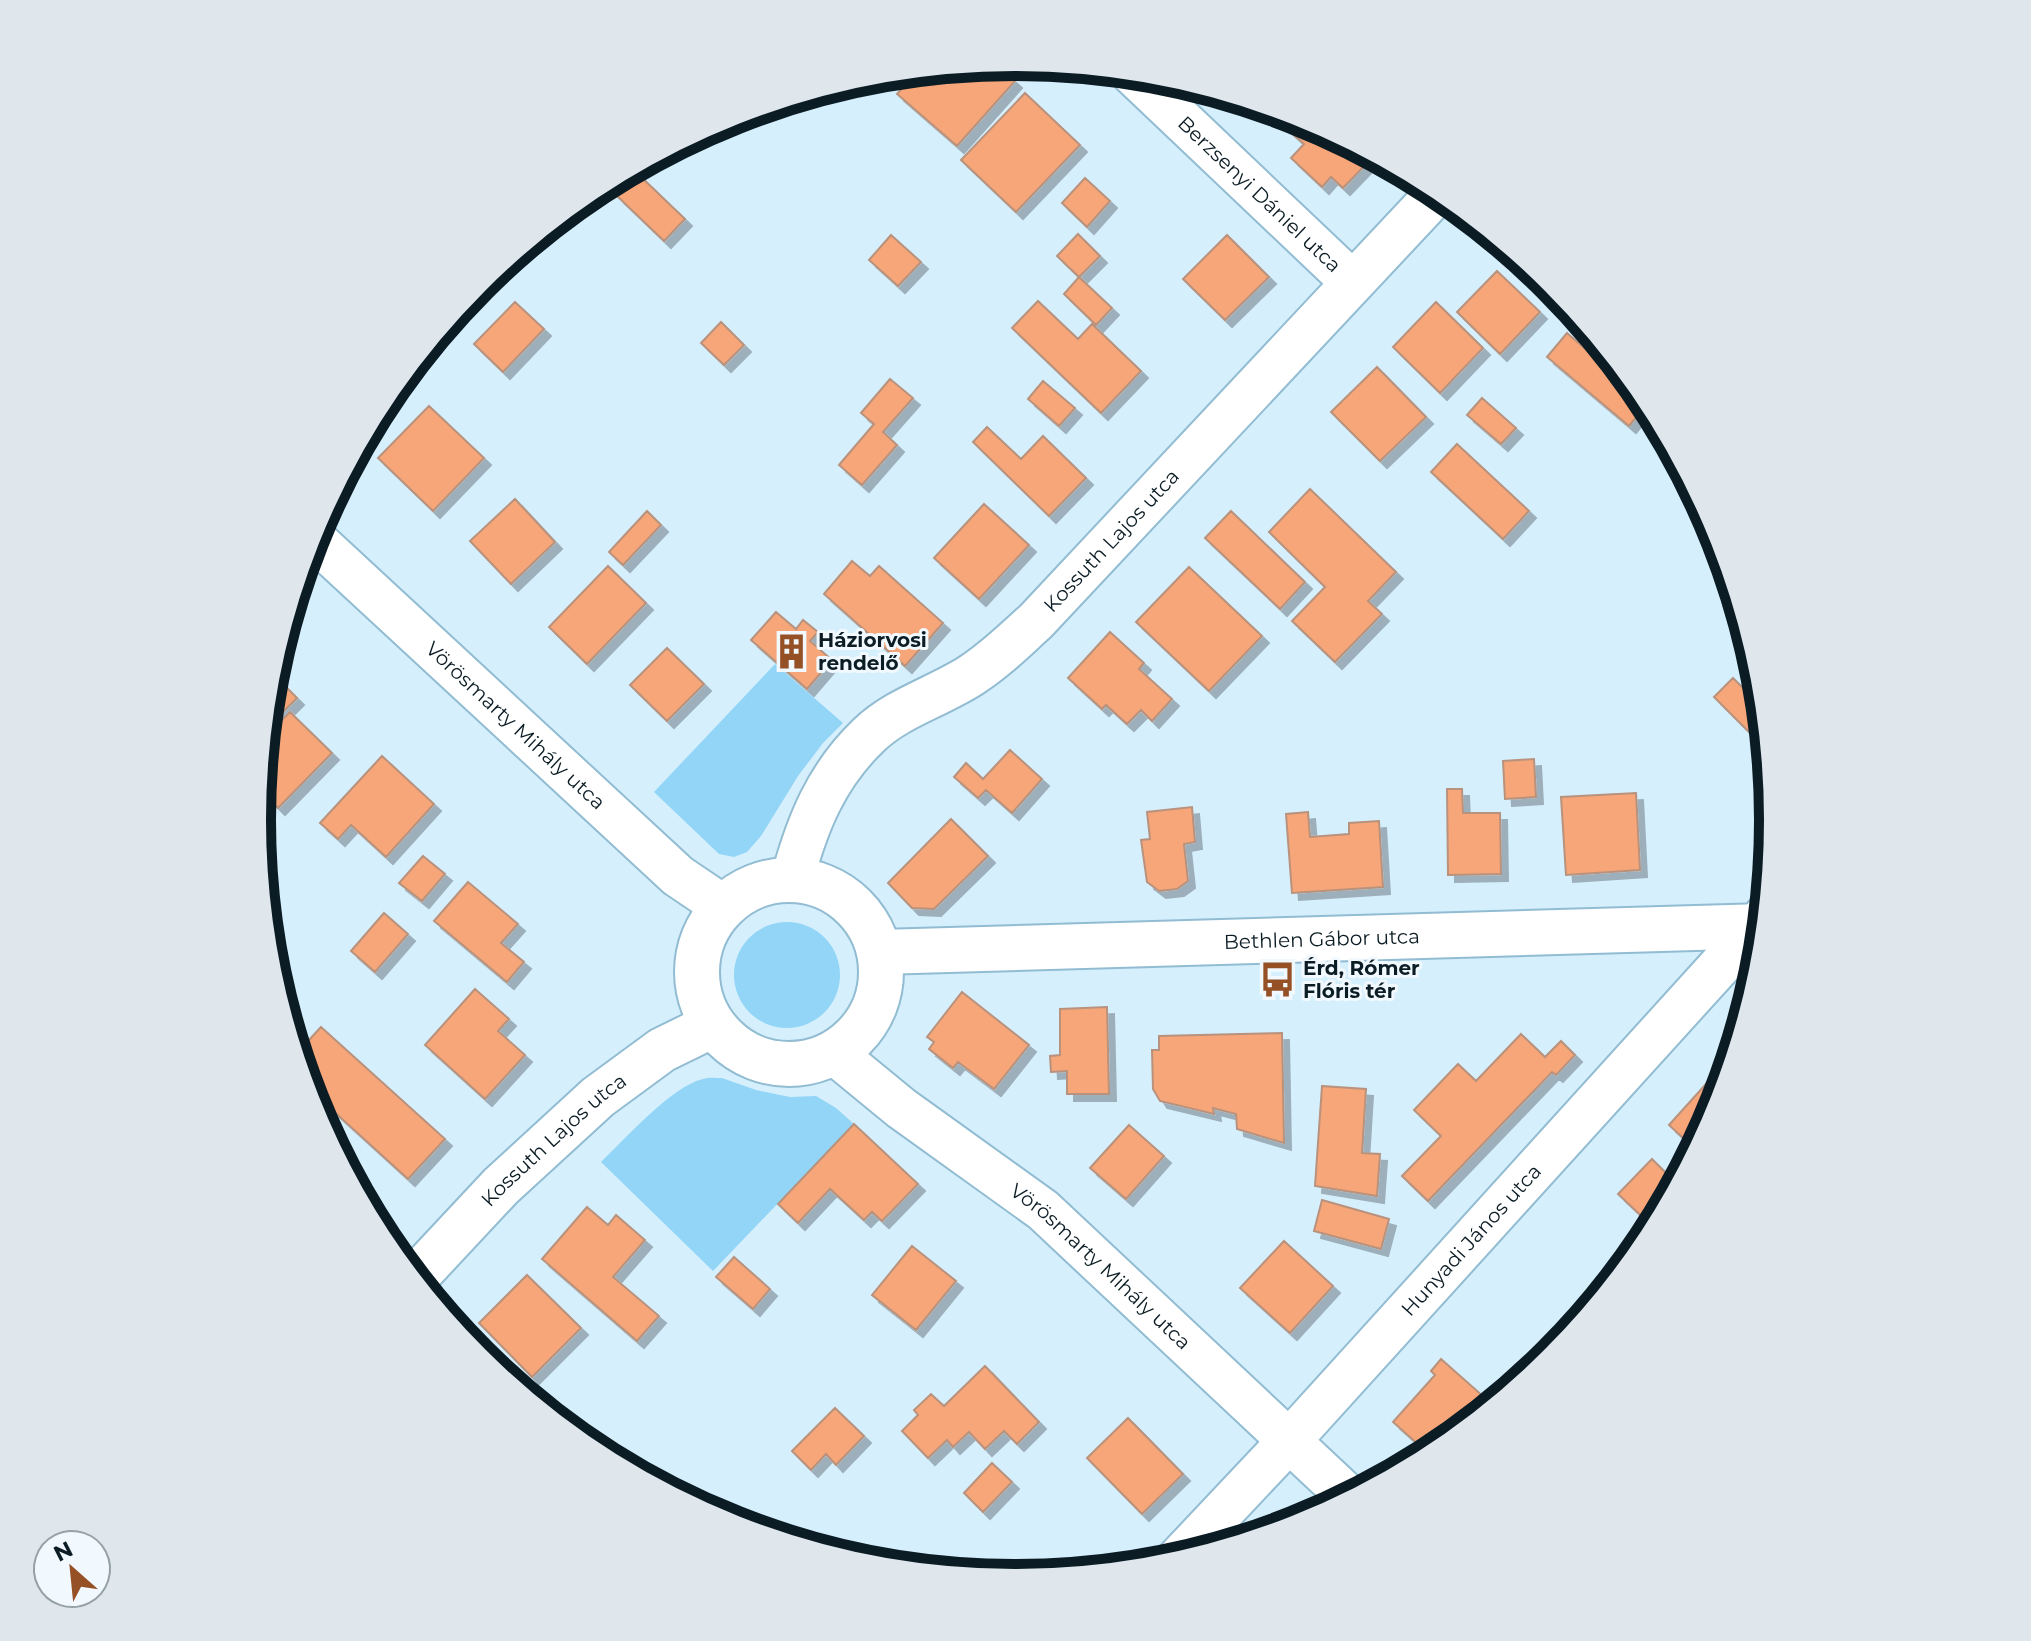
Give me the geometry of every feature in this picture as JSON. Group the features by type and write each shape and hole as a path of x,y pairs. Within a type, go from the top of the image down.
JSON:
{"street":[{"name":"Berzsenyi Dániel utca","path":"1148,88 1352,282"},
{"name":"Kossuth Lajos utca","path":"792,880 805,831 824,793 842,764 870,733 908,708 971,675 1036,621 1429,201"},
{"name":"Vörösmarty Mihály utca","path":"324,548 678,876 724,907"},
{"path":"792,880 822,885 848,900 868,923 880,952 881,981 874,1010 847,1046 808,1063 781,1065 755,1059 731,1045 713,1025 699,996 697,964 705,933 724,907 743,892 767,882 792,880"},
{"name":"Bethlen Gábor utca","path":"880,952 1753,923"},
{"name":"Hunyadi János utca","path":"1192,1544 1751,934"},
{"name":"Kossuth Lajos utca","path":"422,1270 501,1186 598,1097 662,1050 713,1025"},
{"name":"Vörösmarty Mihály utca","path":"834,1053 901,1108 1043,1210 1341,1490"}],"shaded area":[{"path":"775,664 843,723 798,776 761,836 747,852 734,857 719,854 654,792"},
{"path":"787,922 807,926 825,937 836,955 840,975 836,995 825,1013 807,1024 787,1028 767,1024 749,1013 738,995 734,975 738,955 749,937 767,926"},
{"path":"722,1078 756,1090 790,1097 816,1096 854,1124 713,1271 601,1162 649,1114 677,1092 703,1079"}],"building":[{"path":"1010,76 1015,81 957,146 897,94 906,84 918,82"},
{"path":"1025,93 1080,145 1016,212 961,160"},
{"path":"1285,127 1366,164 1343,188 1331,177 1322,187 1291,158 1304,144"},
{"path":"641,177 685,219 664,241 617,196"},
{"path":"1085,178 1110,201 1087,227 1062,203"},
{"path":"1078,234 1100,256 1079,277 1057,256"},
{"path":"891,235 921,262 898,286 869,260"},
{"path":"1227,235 1269,277 1225,320 1183,279"},
{"path":"1497,271 1540,312 1500,354 1457,312"},
{"path":"1079,277 1112,308 1096,325 1064,294"},
{"path":"1038,301 1078,339 1092,324 1141,371 1101,413 1012,328"},
{"path":"515,302 544,329 503,372 474,344"},
{"path":"1436,302 1483,348 1440,393 1393,347"},
{"path":"721,322 744,345 724,365 701,343"},
{"path":"1567,333 1605,366 1639,414 1629,426 1547,357"},
{"path":"1377,367 1426,417 1380,461 1331,412"},
{"path":"890,379 913,398 883,432 897,445 862,485 839,465 874,424 861,413"},
{"path":"1043,381 1075,408 1059,426 1028,399"},
{"path":"1482,398 1516,428 1501,444 1467,415"},
{"path":"429,406 484,458 433,511 378,458"},
{"path":"987,427 1021,459 1043,436 1086,478 1049,516 973,442"},
{"path":"1457,444 1529,511 1503,539 1431,472"},
{"path":"1310,489 1396,572 1368,601 1382,614 1335,662 1292,621 1325,587 1269,532"},
{"path":"515,499 555,542 511,584 470,541"},
{"path":"984,504 1029,545 979,599 934,558"},
{"path":"647,511 661,525 623,565 609,552"},
{"path":"1231,511 1305,582 1280,609 1205,538"},
{"path":"852,561 870,576 879,566 943,623 905,666 824,594"},
{"path":"608,566 646,603 587,664 549,627"},
{"path":"1189,567 1262,636 1209,691 1136,622"},
{"name":"Háziorvosi rendelő","path":"776,612 796,629 803,620 818,632 810,641 832,660 807,689 751,640"},
{"path":"1110,632 1144,663 1139,669 1172,699 1152,721 1141,710 1127,724 1106,705 1102,709 1068,678"},
{"path":"667,648 704,684 667,721 630,685"},
{"path":"1733,678 1749,694 1755,738 1714,697"},
{"path":"283,684 297,698 278,717"},
{"path":"290,712 332,753 278,808 272,802 277,725"},
{"path":"1010,750 1042,779 1012,813 986,790 978,798 954,777 966,763 983,779"},
{"path":"382,756 434,804 386,857 351,825 338,839 320,823"},
{"path":"1534,759 1536,797 1505,799 1503,761"},
{"path":"1447,789 1462,789 1463,813 1500,813 1501,874 1448,875"},
{"path":"1636,793 1640,870 1566,875 1561,797"},
{"path":"1192,807 1195,842 1184,844 1188,881 1177,889 1159,891 1147,882 1141,840 1150,839 1147,812"},
{"path":"1308,812 1310,837 1349,834 1349,823 1379,821 1383,887 1292,893 1286,814"},
{"path":"951,819 988,856 934,909 912,908 888,883"},
{"path":"423,856 445,874 422,901 399,883"},
{"path":"468,882 518,924 501,943 524,962 507,982 434,921"},
{"path":"384,913 408,934 375,972 351,951"},
{"path":"475,989 509,1019 498,1031 525,1055 485,1099 425,1045"},
{"path":"962,992 1029,1045 994,1089 958,1062 953,1068 929,1049 934,1042 927,1037"},
{"path":"1107,1007 1109,1094 1067,1094 1067,1071 1051,1072 1050,1056 1060,1055 1060,1009"},
{"path":"321,1027 445,1139 408,1179 329,1107 306,1044"},
{"path":"1282,1033 1284,1143 1237,1129 1236,1114 1213,1108 1214,1114 1160,1101 1153,1089 1152,1050 1159,1050 1159,1036"},
{"path":"1521,1034 1545,1057 1561,1041 1575,1055 1556,1075 1552,1072 1428,1201 1402,1176 1441,1136 1414,1110 1458,1064 1476,1081"},
{"path":"1706,1084 1710,1087 1687,1141 1669,1125"},
{"path":"1322,1086 1366,1089 1362,1153 1380,1154 1377,1196 1315,1186"},
{"path":"854,1124 918,1184 882,1221 872,1212 864,1220 830,1189 798,1223 778,1204"},
{"path":"1129,1125 1164,1156 1126,1199 1090,1168"},
{"path":"1652,1159 1669,1176 1644,1219 1618,1194"},
{"path":"1322,1200 1389,1219 1381,1249 1314,1231"},
{"path":"587,1207 608,1225 616,1215 645,1240 613,1277 659,1316 637,1341 542,1259"},
{"path":"1284,1241 1333,1286 1290,1333 1240,1288"},
{"path":"912,1246 956,1281 916,1330 872,1295"},
{"path":"734,1257 770,1289 753,1309 716,1277"},
{"path":"527,1275 581,1328 532,1377 479,1323"},
{"path":"1441,1359 1484,1397 1420,1446 1393,1422 1435,1375 1431,1371"},
{"path":"985,1366 1039,1422 1017,1444 1004,1431 985,1449 969,1432 953,1447 947,1440 928,1458 902,1431 918,1415 914,1410 931,1394 944,1406"},
{"path":"835,1408 864,1436 836,1465 826,1454 811,1470 792,1451"},
{"path":"1128,1418 1183,1474 1142,1514 1087,1458"},
{"path":"992,1463 1012,1482 983,1512 964,1493"}],"place":[{"name":"Háziorvosi rendelő","path":"792,651"},
{"name":"Érd, Rómer Flóris tér","path":"1277,979"}]}
